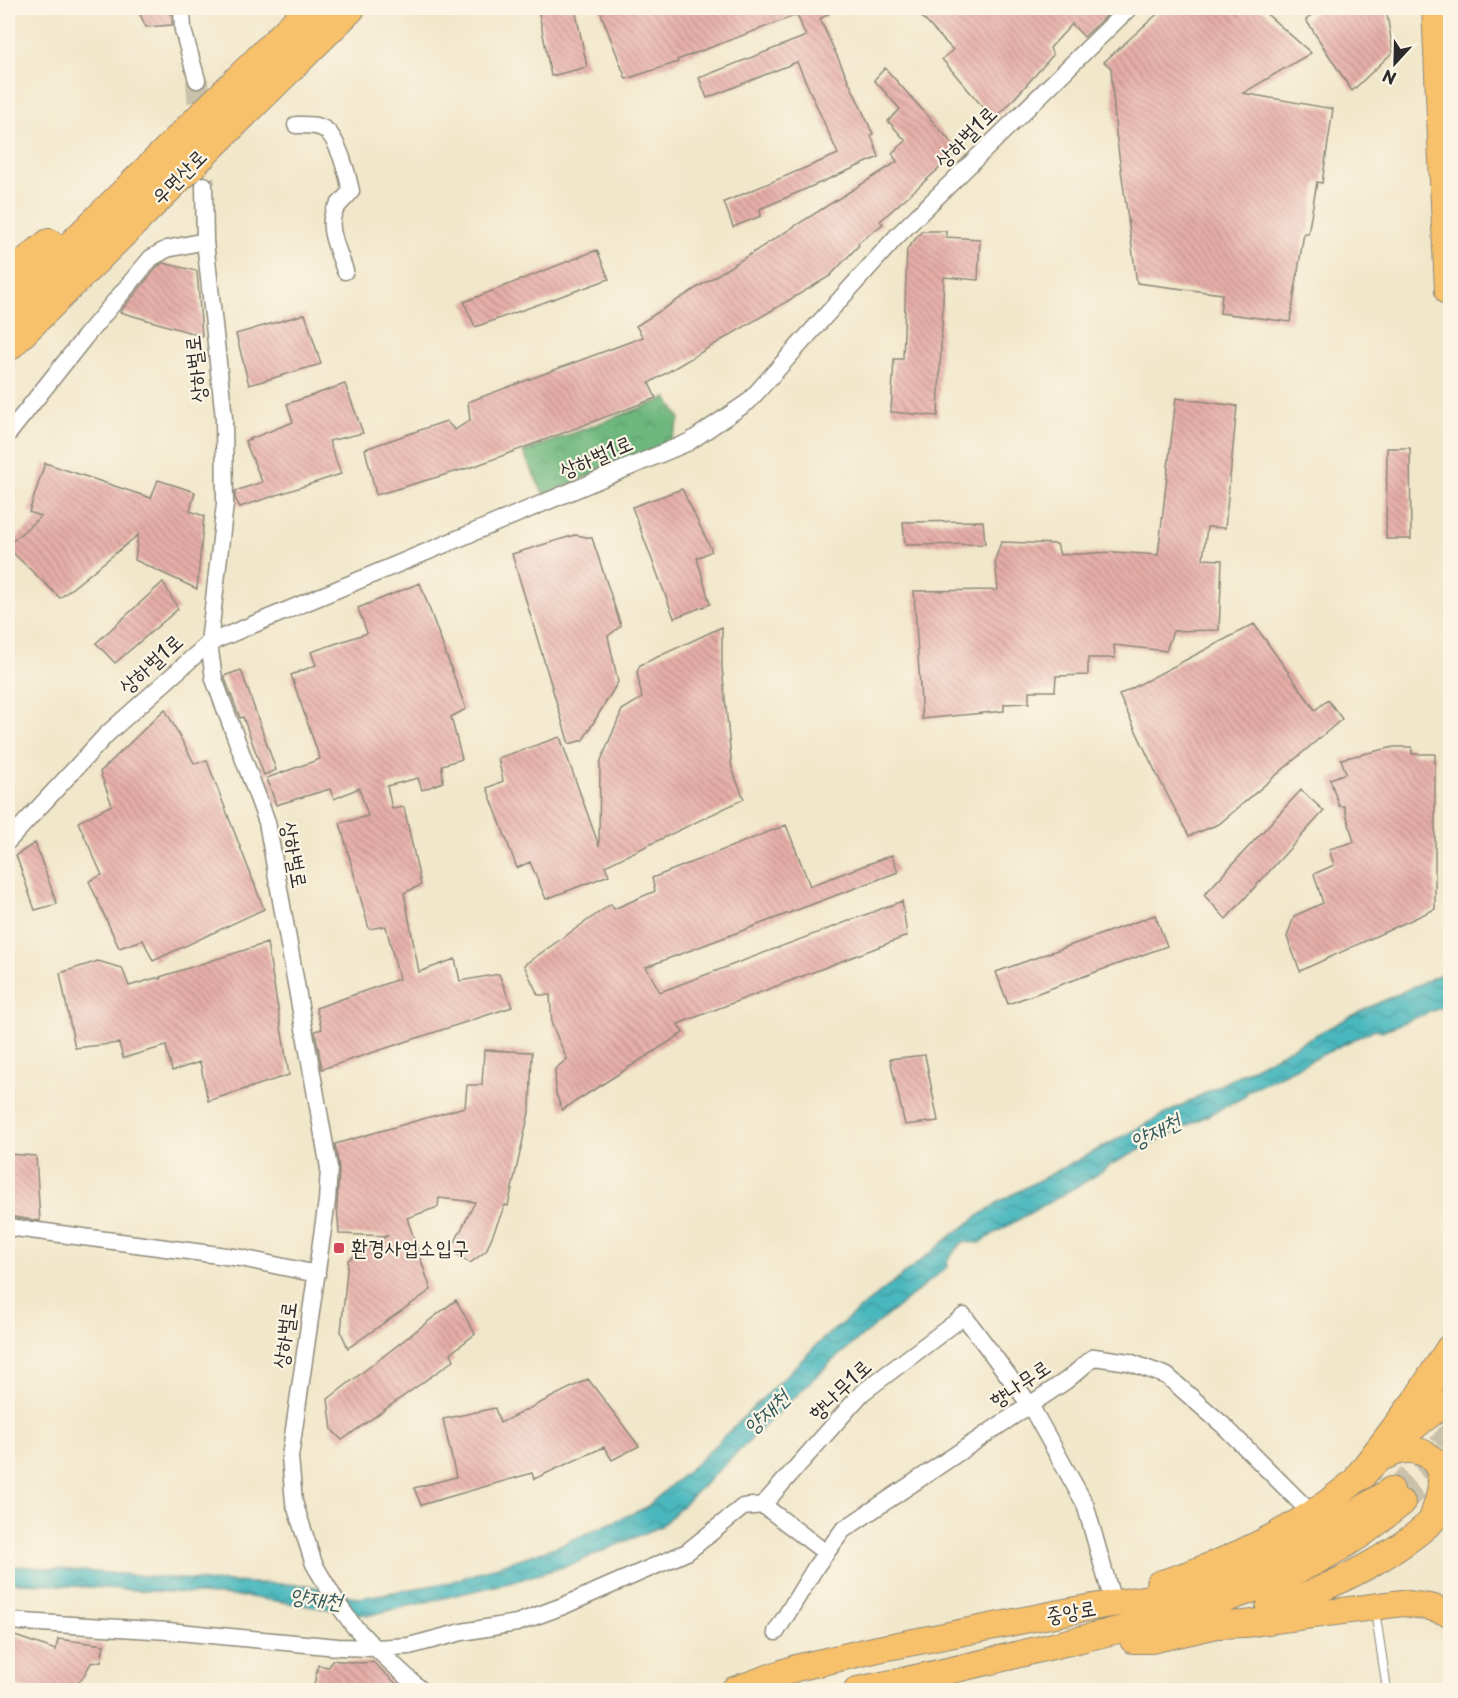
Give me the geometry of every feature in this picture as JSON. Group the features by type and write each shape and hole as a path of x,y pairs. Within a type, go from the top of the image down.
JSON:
{"highway":[{"name":"우면산로","path":"8,309 311,8"},
{"name":"우면산로","path":"8,346 350,8"},
{"path":"1437,8 1450,291"},
{"path":"8,278 184,134"},
{"path":"1369,1468 1419,1400 1450,1350"}],"main road":[{"path":"1076,1610 1111,1595 1147,1588 1213,1564 1263,1542 1297,1523 1330,1501 1421,1422 1450,1401"},
{"path":"1369,1468 1391,1453 1403,1450 1420,1451 1432,1458 1441,1482 1440,1494 1431,1522"},
{"name":"중앙로","path":"734,1690 796,1668 878,1649 1076,1610 1203,1589 1267,1563 1396,1497 1366,1531 1337,1549 1248,1592 1150,1622 1067,1643 932,1676 857,1690"},
{"path":"1217,1625 1241,1614 1300,1598 1332,1584 1404,1542 1431,1522 1450,1502"},
{"path":"1067,1643 1151,1640 1217,1625 1245,1624 1402,1603 1450,1613"}],"street":[{"path":"182,8 183,30 197,80"},
{"name":"상하벌1로","path":"8,841 107,734 208,643 689,442 748,402 897,236 1129,8"},
{"path":"296,125 313,126 326,130 333,138 348,176 351,191 346,199 335,208 331,220 345,272"},
{"name":"상하벌로","path":"204,185 205,242 224,418 225,504 208,643 214,679 267,822 329,1168 327,1201 290,1457 294,1502 314,1564 353,1625 372,1645"},
{"path":"8,434 151,258 166,249 205,242"},
{"path":"8,1227 241,1258 317,1274"},
{"name":"향나무1로","path":"763,1505 862,1393 964,1316 1030,1405"},
{"name":"향나무로","path":"776,1632 843,1530 1067,1380 1094,1357 1129,1362 1167,1376 1224,1426 1311,1513"},
{"path":"1030,1405 1085,1504 1111,1595"},
{"path":"8,1621 168,1631 338,1647 409,1646 462,1632 517,1623 621,1582 687,1552 743,1507 763,1505 826,1553"},
{"path":"372,1645 421,1690"}],"lane":[{"path":"1375,1607 1387,1690"}],"green space":[{"path":"667,398 680,419 670,442 544,495 523,452"}],"water":[{"name":"양재천","path":"1450,970 1450,1004 1382,1031 1375,1029 1246,1092 1246,1096 1112,1164 980,1243 962,1242 947,1261 948,1266 832,1361 661,1526 573,1564 512,1582 370,1615 249,1597 8,1582 8,1565 207,1581 306,1585 359,1598 447,1583 558,1546 645,1508 698,1462 825,1337 955,1233 1000,1201 1361,1011"}],"building":[{"path":"137,8 171,8 172,25 146,27"},
{"path":"538,8 575,8 587,67 551,76"},
{"path":"599,8 837,8 820,19 873,134 871,135 879,157 760,209 761,216 733,227 724,202 838,154 797,62 707,98 699,78 806,36 797,15 677,60 678,62 626,79"},
{"path":"913,8 1115,8 1084,37 1072,24 1050,48 1053,55 1005,109 993,119 942,59 953,50"},
{"path":"1164,8 1260,8 1311,53 1243,93 1333,109 1322,183 1317,182 1308,234 1304,233 1290,322 1220,313 1222,294 1137,283 1116,134 1111,68 1104,62"},
{"path":"1319,8 1386,8 1393,52 1352,91 1306,20"},
{"path":"885,68 959,151 880,221 883,224 858,243 859,245 830,276 649,383 656,398 475,466 376,495 365,449 446,421 455,430 470,420 468,402 643,337 636,326 897,162 892,153 906,141 888,121 900,109 874,80"},
{"path":"922,231 946,231 946,237 980,239 978,280 944,277 938,416 891,412 894,359 903,359 907,249"},
{"path":"597,250 609,279 475,327 464,302"},
{"path":"163,263 197,271 202,336 120,312"},
{"path":"305,314 321,364 249,385 236,334"},
{"path":"345,384 363,433 329,441 341,474 240,507 235,498 235,491 262,482 245,441 293,422 287,404"},
{"path":"1176,398 1237,406 1225,528 1207,527 1203,559 1222,560 1219,630 1173,631 1166,651 1114,645 1115,658 1088,658 1088,675 1056,676 1055,691 1029,691 1029,703 1004,704 1004,711 922,719 914,591 998,590 995,560 1001,542 1057,544 1060,555 1114,552 1158,555"},
{"path":"1387,448 1410,448 1411,539 1386,539"},
{"path":"45,463 151,498 158,480 195,492 190,511 204,516 197,589 135,560 138,535 60,598 8,548 8,545 41,516 29,512"},
{"path":"682,489 712,551 697,558 710,604 674,618 632,507"},
{"path":"983,521 985,544 905,545 903,522"},
{"path":"575,535 592,538 621,626 608,636 618,682 583,740 569,744 512,554"},
{"path":"163,582 178,609 115,663 96,643"},
{"path":"420,583 466,709 451,717 462,759 442,765 443,782 422,790 418,778 387,786 392,809 404,807 421,885 404,893 419,972 455,959 460,981 499,974 512,1007 322,1069 315,1031 322,1029 316,1008 399,979 386,926 369,929 340,823 368,816 359,788 334,799 330,789 276,805 267,778 320,759 291,675 316,665 311,652 367,633 358,608"},
{"path":"1254,624 1315,710 1328,700 1342,719 1219,824 1189,836 1119,695"},
{"path":"722,627 722,667 732,769 744,799 605,866 609,875 546,899 530,862 517,868 487,788 503,781 498,758 560,737 599,846 600,763 622,710 642,698 637,672 640,665"},
{"path":"241,670 276,770 264,775 243,717 240,718 224,676"},
{"path":"165,709 194,763 207,761 264,909 153,961 143,940 119,948 89,881 102,875 78,822 112,805 100,772"},
{"path":"1394,747 1412,747 1412,754 1435,754 1435,909 1300,971 1287,937 1294,916 1323,903 1314,874 1334,865 1329,849 1354,842 1344,806 1339,806 1330,779 1346,773 1341,759"},
{"path":"1301,790 1324,811 1226,919 1204,895"},
{"path":"786,825 810,886 892,855 898,872 646,967 660,992 902,901 907,936 678,1024 683,1033 562,1110 556,1094 555,1069 567,1059 552,1025 550,995 538,995 524,965 611,904 614,909 655,891 652,878"},
{"path":"35,843 57,904 35,910 16,855"},
{"path":"1155,915 1167,946 1008,1004 996,972"},
{"path":"267,943 289,1075 208,1101 200,1062 172,1071 166,1046 123,1058 119,1043 75,1048 60,973 98,961 122,968 129,986 156,978 161,979 160,977"},
{"path":"484,1050 532,1052 530,1108 508,1206 505,1205 486,1251 470,1263 451,1250 475,1202 439,1198 438,1207 407,1218 431,1290 348,1348 341,1332 348,1260 387,1236 339,1234 337,1205 339,1168 335,1144 465,1107 467,1085 482,1085"},
{"path":"925,1055 938,1121 905,1125 890,1059"},
{"path":"8,1154 36,1156 40,1221 8,1216"},
{"path":"456,1300 475,1334 451,1353 454,1360 342,1440 332,1430 328,1399"},
{"path":"588,1379 639,1446 612,1460 604,1447 534,1479 532,1473 421,1505 414,1488 456,1477 443,1419 495,1408 500,1423"},
{"path":"12,1635 56,1650 58,1639 104,1645 101,1661 91,1663 82,1679 69,1690 29,1690 8,1683 8,1650"},
{"path":"332,1660 373,1662 403,1690 313,1690 318,1665 329,1667"}],"tunnel":[{"path":"197,80 204,185"},
{"path":"1391,1490 1421,1467 1450,1432"},
{"path":"1402,1503 1428,1481 1444,1463"}],"place":[{"name":"환경사업소입구","path":"339,1248"}]}
